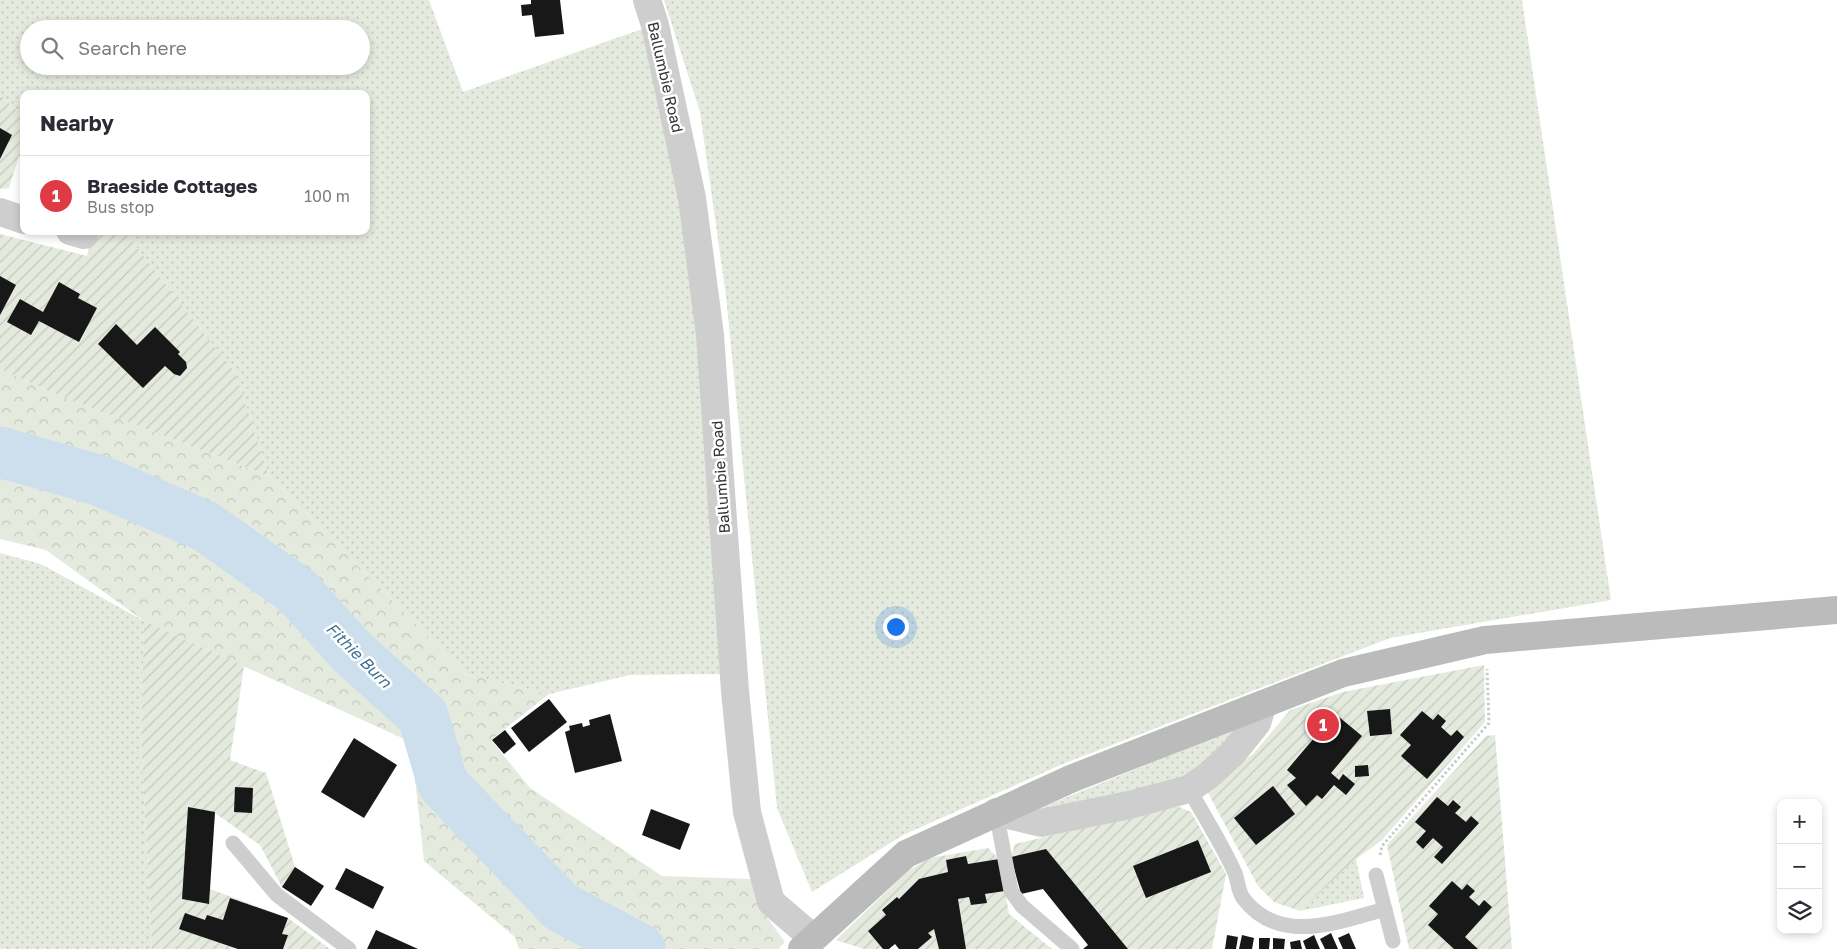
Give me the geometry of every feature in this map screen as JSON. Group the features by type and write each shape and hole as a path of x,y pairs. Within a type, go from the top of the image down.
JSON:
{"street":[{"name":"Ballumbie Road","path":"647,0 655,25 692,198 710,335 735,691 747,812 772,902 807,944"},
{"path":"807,944 906,854 1073,778 1343,673 1485,640 1837,610"},
{"path":"996,812 1041,822 1129,805 1189,789 1209,775 1233,753 1257,722 1263,704"}],"lane":[{"path":"1189,789 1235,874 1242,897 1257,914 1276,924 1301,927 1330,925 1385,909"},
{"path":"996,812 1011,891 1022,906 1072,949"},
{"path":"233,843 276,895 349,949"},
{"path":"1376,875 1393,941"}],"path":[{"path":"1376,875 1382,846 1489,723 1485,640"}],"green space":[{"path":"0,0 429,0 463,92 642,29 680,201 699,337 721,674 630,675 549,694 465,674 269,476 236,374 127,235 370,235 370,90 20,90 20,113 0,95"},
{"path":"664,0 1522,0 1611,600 1390,638 1065,763 903,835 812,892 777,808 726,296 700,112"},
{"path":"0,95 20,113 20,156 9,188 0,189"},
{"path":"0,234 87,256 92,235 127,235 236,374 269,476 58,395 0,369"},
{"path":"0,369 58,395 269,476 465,674 549,694 491,740 530,788 662,876 751,879 758,905 785,942 778,949 519,949 515,937 424,861 411,742 144,621 46,550 0,539"},
{"path":"0,553 41,564 144,621 141,738 152,949 0,949"},
{"path":"144,621 244,666 230,760 266,773 295,867 282,887 260,845 215,813 210,889 288,918 330,949 152,949 141,738"},
{"path":"1484,665 1485,722 1382,840 1356,859 1300,911 1274,902 1258,886 1207,791 1254,753 1290,710 1343,692"},
{"path":"1234,729 1232,739 1193,776 1053,811 1033,811"},
{"path":"1495,735 1512,949 1409,949 1387,845 1486,736"},
{"path":"1177,806 1191,812 1226,874 1212,949 1128,949 1046,849 1011,857 1015,844"},
{"path":"988,848 999,859 968,864 966,856 946,860 948,872 919,879 899,899 897,897 882,910 886,915 868,931 883,949 864,949 836,940 908,871 930,858"},
{"path":"1356,859 1364,898 1300,911"},
{"path":"1005,891 1009,914 1052,949 966,949 958,899 969,897 971,905 986,903 985,894"},
{"path":"934,929 939,949 918,949 932,937 928,933"}],"building":[{"path":"531,0 560,0 564,34 535,37 532,15 522,16 521,5 531,4"},
{"path":"0,128 12,135 0,159"},
{"path":"0,276 16,285 0,315"},
{"path":"59,282 80,294 78,298 97,308 79,342 39,321 31,335 7,322 20,299 43,312"},
{"path":"116,324 137,345 155,327 180,352 178,354 186,362 187,368 180,376 174,374 165,366 143,388 98,344"},
{"path":"549,699 567,722 529,752 511,728"},
{"path":"1390,709 1392,734 1370,736 1367,711"},
{"path":"1422,711 1433,720 1438,714 1446,721 1441,727 1451,736 1457,730 1464,737 1427,779 1401,756 1411,745 1400,735"},
{"path":"610,714 622,761 575,773 565,732 570,730 569,726 582,723 583,727 590,725 589,720"},
{"path":"1339,717 1362,736 1331,773 1339,780 1343,774 1355,784 1346,795 1334,785 1322,799 1317,795 1306,806 1287,785 1296,778 1287,770 1320,731 1325,734"},
{"path":"505,730 516,744 504,754 492,740"},
{"path":"354,738 397,765 364,818 321,792"},
{"path":"1368,765 1369,776 1355,777 1355,766"},
{"path":"1273,786 1295,814 1256,845 1234,818"},
{"path":"235,787 253,788 252,813 234,812"},
{"path":"1437,797 1448,806 1453,800 1461,807 1455,813 1466,822 1471,816 1479,823 1442,864 1434,857 1443,847 1433,838 1423,849 1416,842 1426,831 1415,822"},
{"path":"188,807 215,812 209,904 182,899"},
{"path":"651,809 690,824 680,850 642,835"},
{"path":"1198,840 1211,872 1146,898 1133,866"},
{"path":"1046,849 1128,949 1083,949 1088,945 1043,889 1021,894 1011,857"},
{"path":"966,856 968,864 999,859 1005,891 985,894 987,903 971,905 969,897 958,899 966,949 939,949 934,929 928,933 932,937 918,949 899,949 895,944 889,949 883,949 868,931 886,915 882,910 897,897 899,899 919,879 948,872 946,860"},
{"path":"295,867 324,886 311,906 282,887"},
{"path":"346,868 384,887 373,909 335,889"},
{"path":"1452,881 1462,890 1467,884 1475,891 1469,897 1479,906 1484,900 1492,907 1465,937 1478,949 1454,949 1428,925 1438,914 1429,906"},
{"path":"230,898 288,918 282,934 288,935 283,949 238,949 179,929 185,913 205,920 207,915 223,920"},
{"path":"376,930 418,949 367,949"},
{"path":"1331,933 1338,949 1325,949 1320,939"},
{"path":"1349,933 1356,949 1343,949 1338,938"},
{"path":"1227,935 1238,937 1236,949 1225,949"},
{"path":"1242,935 1254,938 1252,949 1239,949"},
{"path":"1314,935 1320,949 1306,949 1303,941"},
{"path":"1259,938 1270,938 1269,949 1259,949"},
{"path":"1273,938 1285,939 1284,949 1273,949"},
{"path":"1300,940 1302,949 1291,949 1290,942"}],"waterway":[{"name":"Fithie Burn","path":"0,452 98,480 205,526 297,591 351,651 423,716 443,784 561,907 640,949"}],"place":[{"name":"Braeside Cottages","path":"1323,725"}]}
